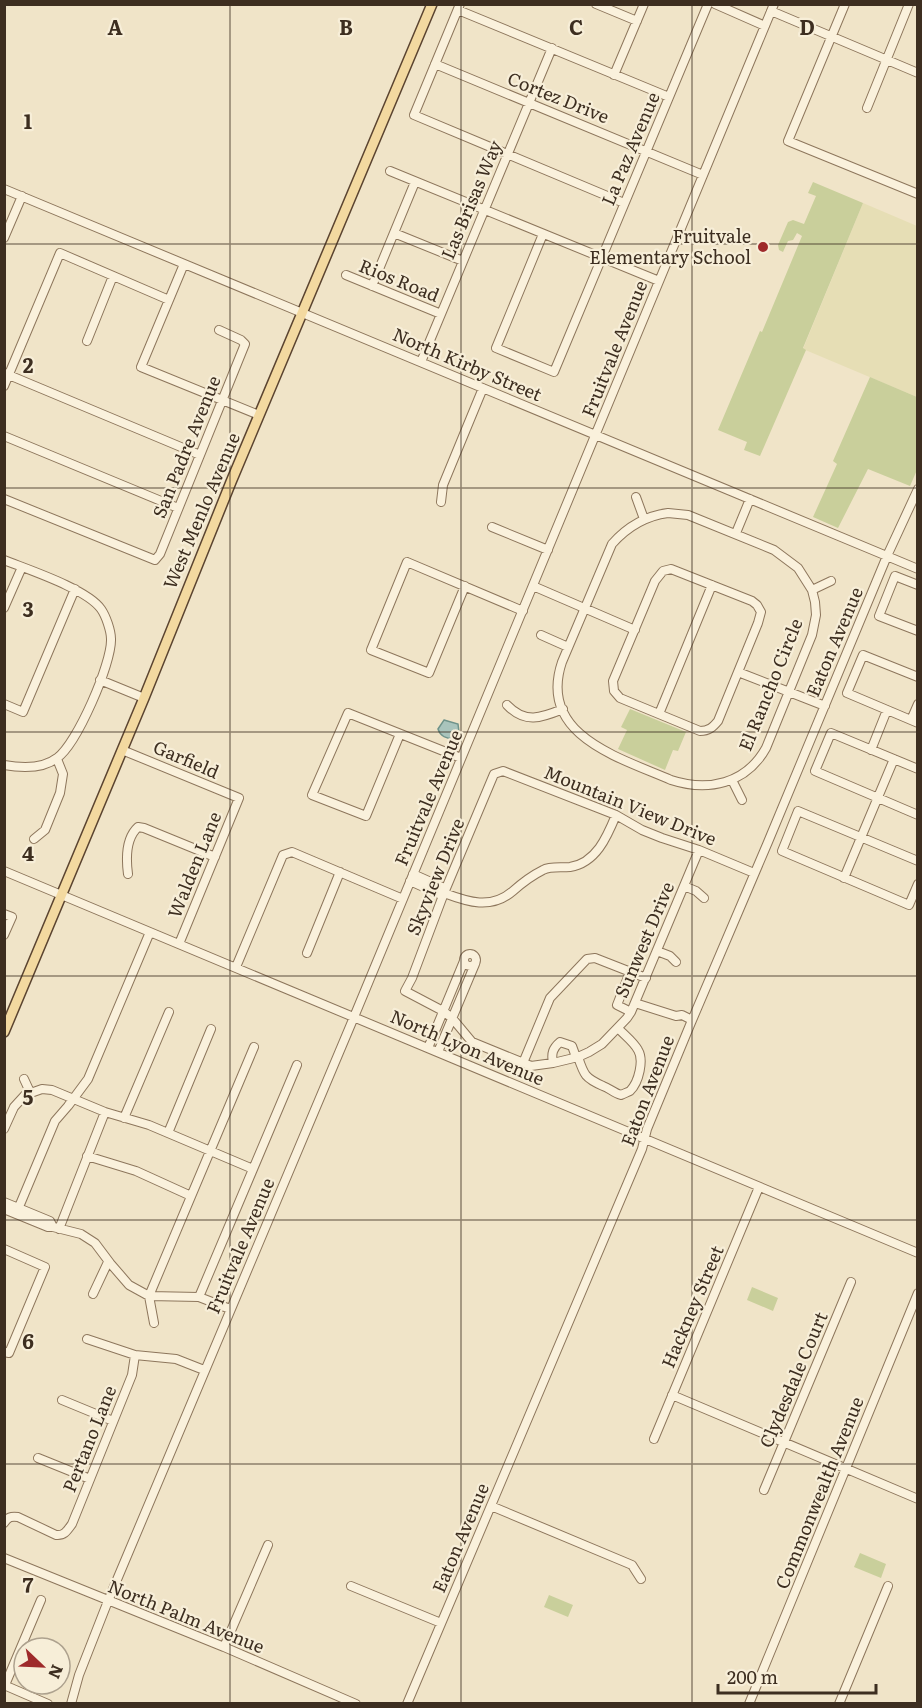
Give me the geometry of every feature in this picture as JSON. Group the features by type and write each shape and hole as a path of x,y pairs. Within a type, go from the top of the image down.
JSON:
{"main road":[{"name":"West Menlo Avenue","path":"4,1032 432,4"}],"street":[{"path":"596,4 637,21"},
{"path":"614,75 644,4"},
{"name":"La Paz Avenue","path":"543,234 496,348 554,372 708,4"},
{"path":"715,4 765,26"},
{"path":"844,4 788,141 918,194"},
{"path":"867,108 909,4"},
{"path":"624,203 414,115 459,7 669,97"},
{"path":"772,8 831,37 918,73"},
{"name":"Fruitvale Avenue","path":"71,1704 79,1675 108,1601 354,1017 772,8"},
{"name":"Las Brisas Way","path":"421,362 552,48"},
{"name":"Cortez Drive","path":"435,64 703,175"},
{"path":"390,171 659,281"},
{"path":"372,286 415,182"},
{"name":"North Kirby Street","path":"4,189 918,569"},
{"path":"4,238 22,196"},
{"path":"394,232 463,261"},
{"path":"4,387 7,374 60,253 169,300"},
{"path":"184,264 141,367 260,415"},
{"name":"Rios Road","path":"346,275 441,314"},
{"path":"87,341 113,276"},
{"name":"San Padre Avenue","path":"4,499 155,560 160,554 245,344 219,330"},
{"path":"7,374 200,455"},
{"path":"441,502 443,485 483,388"},
{"path":"4,436 178,508"},
{"name":"Eaton Avenue","path":"407,1704 642,1149 644,1138 691,1022 887,556 918,489"},
{"path":"636,496 644,519"},
{"path":"736,534 750,499"},
{"name":"El Rancho Circle","path":"668,513 688,515 736,534 774,550 798,568 812,590 815,602 816,615 812,635 759,760 750,769 732,780 709,786 685,784 593,745 574,729 563,710 559,697 559,670 612,544 627,529 654,515 668,513"},
{"path":"492,528 548,550"},
{"path":"4,560 75,589 95,601 103,611 111,638 109,656 72,743 57,759 31,768 4,765"},
{"path":"465,586 429,673 371,650 407,562 465,586 523,610"},
{"path":"4,608 22,567"},
{"path":"671,569 752,601 760,612 758,623 718,721 706,731 700,731 620,698 614,691 613,681 635,630 655,581 663,571 671,569"},
{"path":"918,585 896,576 879,616 918,631"},
{"path":"812,590 831,581"},
{"path":"659,714 712,585"},
{"path":"533,586 635,630"},
{"path":"4,704 23,712 75,589"},
{"path":"540,635 568,647"},
{"path":"918,677 863,655 847,693 914,721 918,704"},
{"path":"738,672 825,706"},
{"path":"100,680 144,698"},
{"path":"507,705 522,716 531,718 543,717 563,710"},
{"path":"871,750 887,710"},
{"path":"400,734 366,816 312,795 348,713 461,758"},
{"path":"918,769 831,733 815,771 918,815"},
{"name":"Garfield","path":"122,750 238,798"},
{"path":"34,839 45,830 60,793 63,774 57,759"},
{"path":"844,878 894,759"},
{"name":"Mountain View Drive","path":"494,774 503,771 616,815 652,834 699,850 754,873"},
{"name":"Skyview Drive","path":"405,991 494,774"},
{"path":"732,780 742,800"},
{"name":"Walden Lane","path":"178,944 238,798"},
{"path":"918,861 798,811 782,851 909,905 918,884"},
{"path":"412,877 442,887 444,893 473,903 487,904 500,900 521,882 545,869 573,866 590,860 607,838 616,815"},
{"path":"128,874 126,858 134,832 138,827 214,857"},
{"name":"Sunwest Drive","path":"405,991 443,1011 472,1042 523,1063 531,1066 577,1057 602,1044 631,1012 699,850"},
{"path":"236,967 283,855 292,852 403,899"},
{"name":"North Lyon Avenue","path":"4,872 918,1253"},
{"path":"307,953 340,873"},
{"path":"684,886 696,891 704,898"},
{"path":"4,935 8,916"},
{"path":"18,1211 55,1121 88,1079 150,932"},
{"path":"657,951 670,956 676,962"},
{"path":"523,1063 550,998 587,959 595,958 645,978"},
{"path":"428,1048 464,961 470,966 475,964 438,1052"},
{"path":"630,972 616,1005 631,1012"},
{"path":"635,1003 676,1017 682,1015 691,1022"},
{"path":"124,1118 169,1012"},
{"path":"436,1027 447,1031"},
{"path":"553,1063 551,1056 554,1047 560,1042 572,1046 583,1073 588,1079 621,1095 629,1091 638,1075 639,1052 618,1028"},
{"path":"168,1133 211,1029"},
{"path":"154,1323 149,1296 254,1047"},
{"path":"199,1297 297,1065"},
{"path":"24,1079 30,1092"},
{"path":"4,1129 19,1100 30,1092 46,1089 168,1133 253,1169"},
{"path":"56,1228 105,1112"},
{"path":"87,1156 136,1171 191,1196"},
{"name":"Hackney Street","path":"654,1439 759,1186"},
{"path":"4,1202 18,1211"},
{"path":"4,1209 50,1221 56,1228 81,1234 95,1243 108,1262 129,1285 149,1296 199,1297 230,1309"},
{"path":"4,1250 45,1267 7,1353"},
{"path":"93,1294 108,1262"},
{"name":"Clydesdale Court","path":"764,1490 851,1282"},
{"name":"Commonwealth Avenue","path":"749,1704 918,1293"},
{"path":"87,1339 135,1355 176,1359 204,1370"},
{"name":"Pertano Lane","path":"4,1523 12,1516 56,1535 61,1536 66,1533 72,1524 132,1375 135,1355"},
{"path":"672,1395 918,1498"},
{"path":"62,1400 113,1421"},
{"path":"38,1458 90,1479"},
{"path":"491,1506 632,1565 641,1579"},
{"path":"224,1647 267,1545"},
{"name":"North Palm Avenue","path":"4,1558 224,1647 356,1704"},
{"path":"351,1586 441,1623"},
{"path":"839,1704 888,1586"},
{"path":"41,1600 5,1685 48,1704"}],"shaded area":[{"path":"863,203 917,226 917,397 803,349"}],"green space":[{"path":"813,182 863,203 803,348 806,350 760,456 744,450 747,442 718,430 802,236 797,233 793,240 788,241 783,252 779,250 778,245 788,222 793,220 804,224 816,196 808,193"},
{"path":"870,377 917,397 917,470 910,486 868,469 838,528 813,517 837,464 833,461"},
{"path":"630,709 686,732 678,751 673,750 665,770 618,749 627,730 621,727"},
{"path":"752,1287 778,1298 773,1311 747,1300"},
{"path":"860,1553 886,1564 881,1578 854,1567"},
{"path":"549,1595 573,1605 568,1617 544,1607"}],"water":[{"path":"444,720 458,724 459,732 454,739 440,734 438,729"}],"place":[{"name":"Fruitvale Elementary School","path":"763,247"}]}
